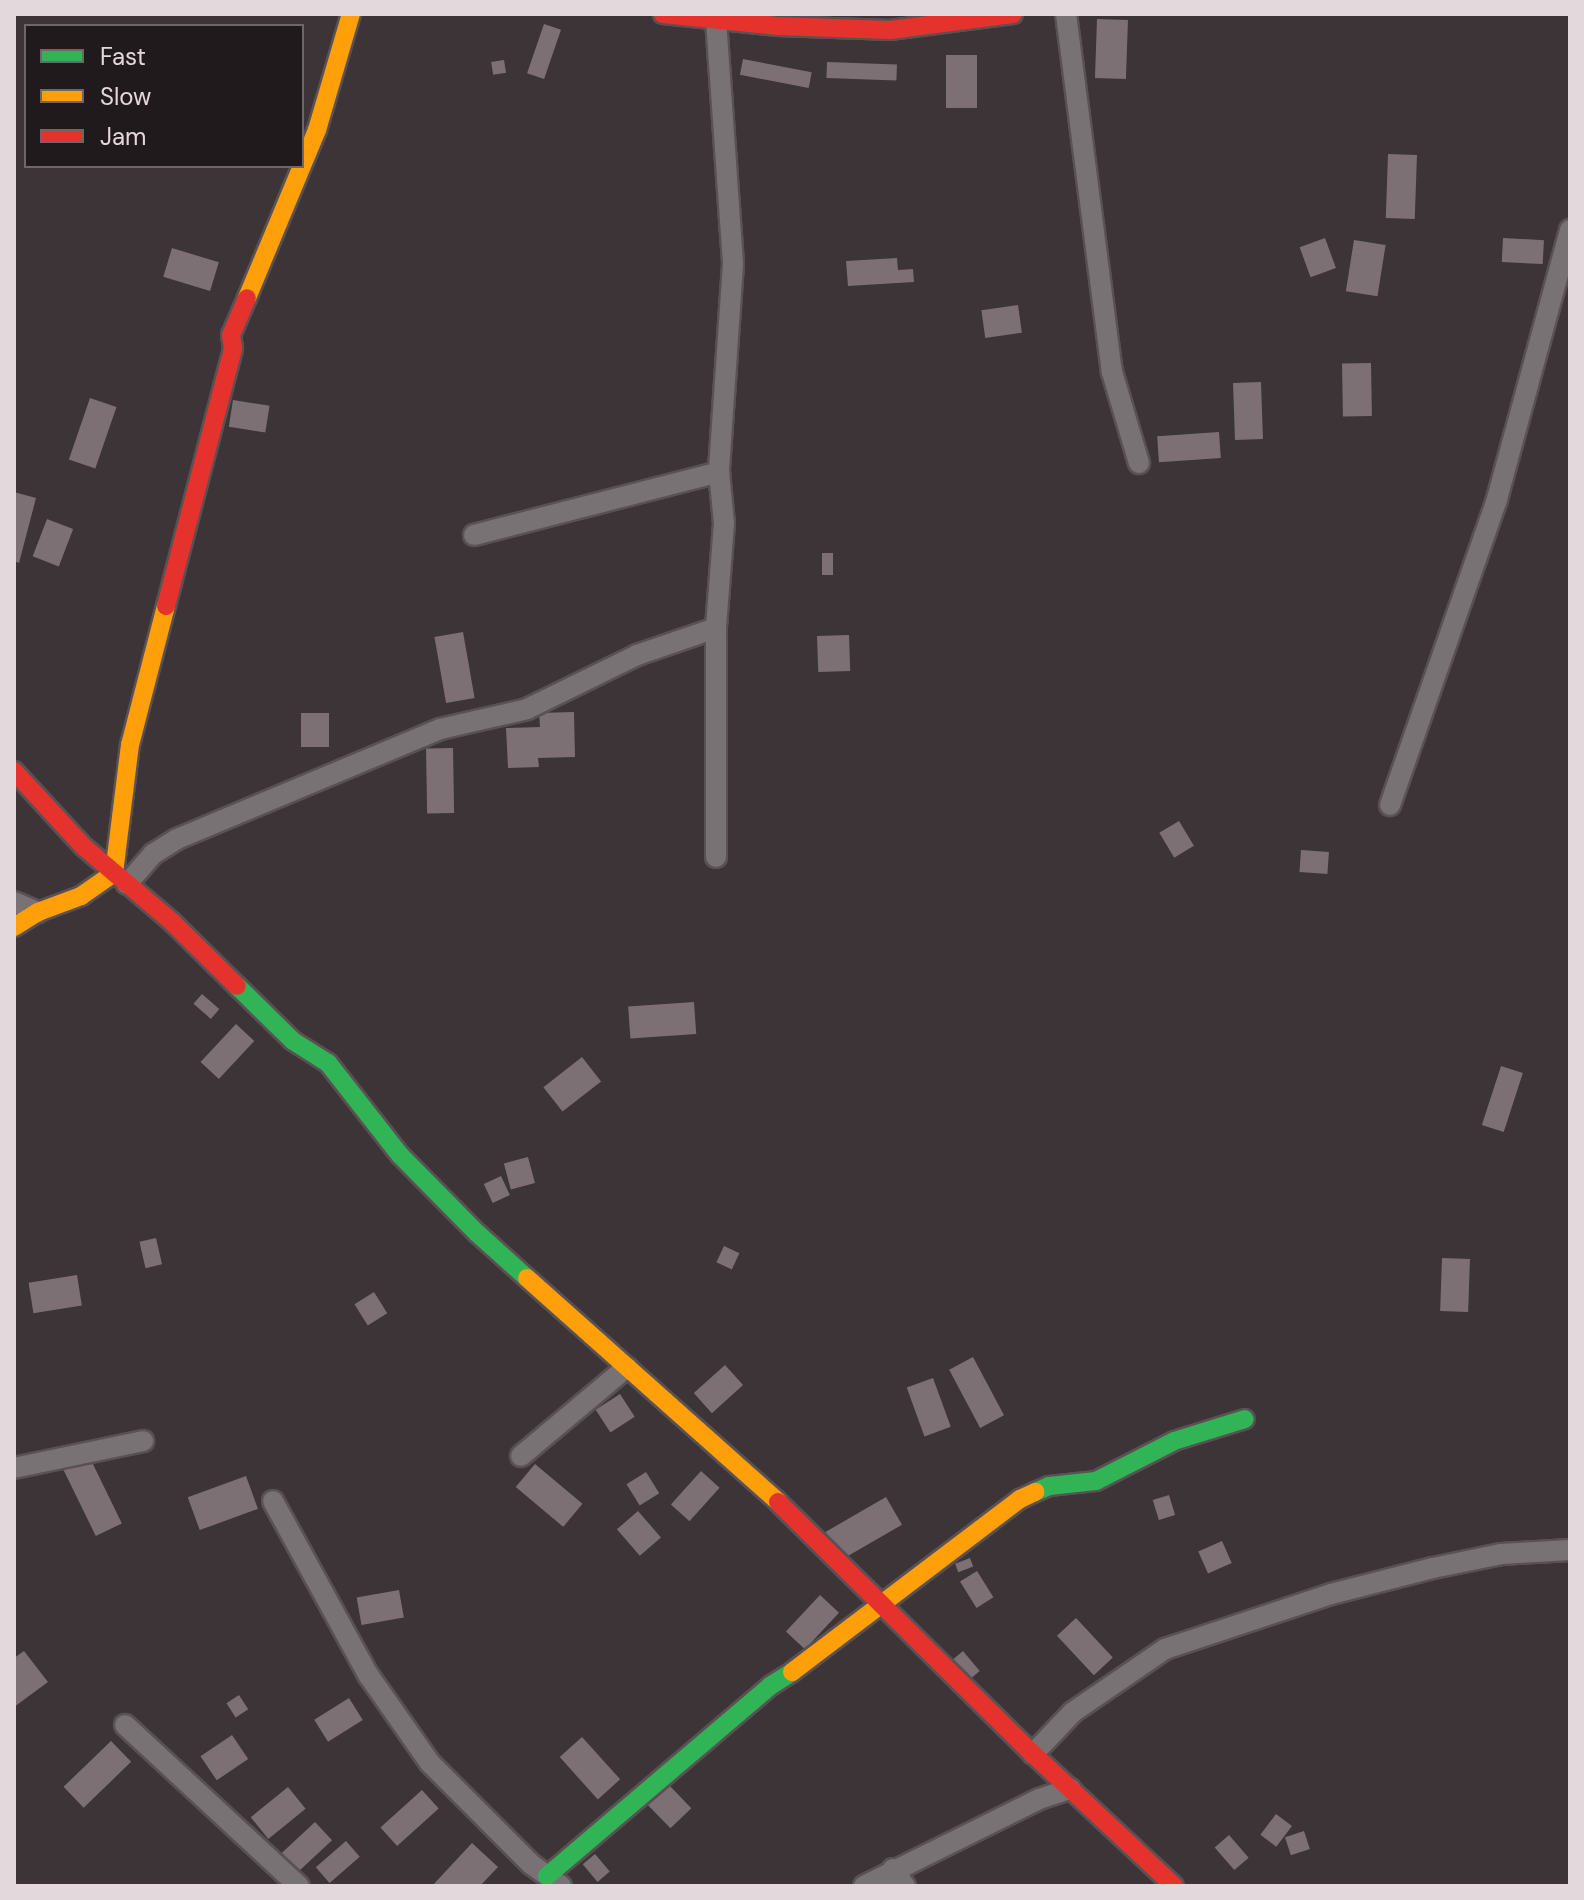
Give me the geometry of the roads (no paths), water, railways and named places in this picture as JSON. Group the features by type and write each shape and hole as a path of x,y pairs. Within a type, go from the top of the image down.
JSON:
{"street":[{"path":"304,161 317,130 351,14"},
{"path":"663,14 716,20 864,22 904,29 1013,14"},
{"path":"1066,14 1112,372 1139,463"},
{"path":"716,20 733,264 719,472 724,523 716,628 716,857"},
{"path":"120,878 130,745 233,348 231,335 301,168"},
{"path":"1390,805 1497,499 1570,230"},
{"path":"474,535 719,472"},
{"path":"14,927 38,912 120,878 177,839 440,729 527,709 637,655 716,628"},
{"path":"14,771 84,847 172,922 293,1041 328,1063 400,1155 477,1233 748,1472 1033,1754 1174,1886"},
{"path":"14,902 24,903 38,912"},
{"path":"521,1456 627,1367"},
{"path":"273,1501 369,1676 430,1763 554,1881 770,1686 812,1659 881,1604 971,1540 1020,1499 1049,1486 1096,1481 1174,1441 1245,1419"},
{"path":"14,1468 143,1441"},
{"path":"1033,1754 1073,1712 1165,1649 1331,1594 1433,1568 1501,1554 1570,1550"},
{"path":"125,1725 299,1886"},
{"path":"864,1886 899,1878 1039,1799 1070,1789"}]}
